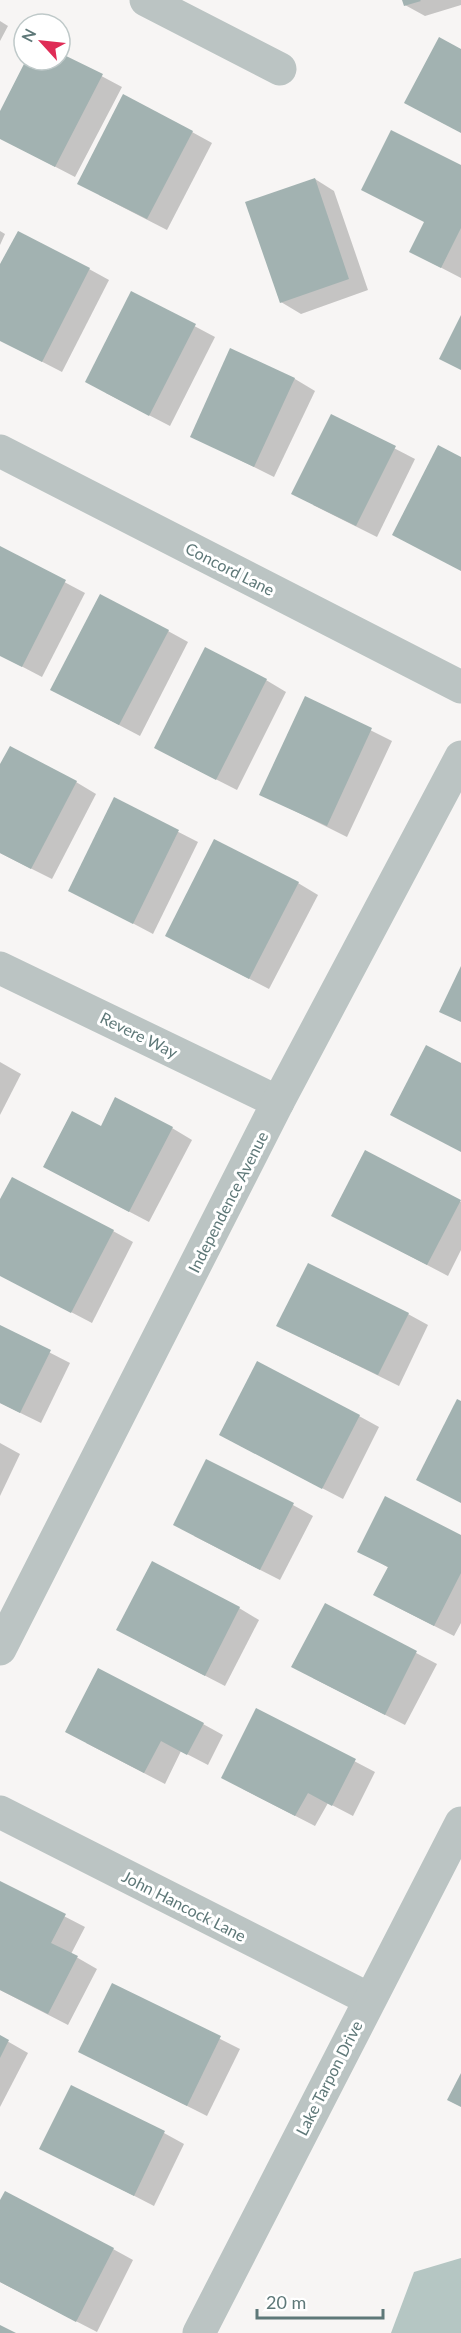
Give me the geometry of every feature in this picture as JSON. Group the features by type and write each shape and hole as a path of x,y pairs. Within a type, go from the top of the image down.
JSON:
{"street":[{"path":"146,0 280,69"},
{"name":"Concord Lane","path":"0,452 461,687"},
{"name":"Independence Avenue","path":"0,1649 278,1102 461,757"},
{"name":"Revere Way","path":"0,968 278,1102"},
{"name":"John Hancock Lane","path":"0,1812 369,1999"},
{"name":"Lake Tarpon Drive","path":"199,2333 461,1823"}],"shaded area":[{"path":"461,2258 461,2333 391,2333 414,2272"}],"building":[{"path":"402,0 420,0 421,1 404,6"},
{"path":"439,37 461,49 461,133 404,103"},
{"path":"72,59 103,74 55,167 0,139 0,111 20,72 72,72"},
{"path":"123,94 193,131 147,219 77,184"},
{"path":"391,130 461,165 461,228 441,268 409,252 424,222 361,190"},
{"path":"315,178 349,279 280,303 245,202"},
{"path":"18,231 90,268 42,362 0,341 0,264"},
{"path":"131,291 196,324 149,416 85,382"},
{"path":"461,315 461,370 439,359"},
{"path":"230,348 295,378 254,467 190,437"},
{"path":"331,414 396,446 356,526 291,494"},
{"path":"438,445 461,457 461,571 392,535"},
{"path":"0,546 66,580 22,667 0,656"},
{"path":"100,594 169,630 119,725 50,690"},
{"path":"205,647 267,679 216,780 154,748"},
{"path":"305,696 372,728 327,826 259,795"},
{"path":"10,746 77,781 31,869 0,853 0,764"},
{"path":"114,797 179,830 133,924 68,891"},
{"path":"214,839 299,882 249,979 165,936"},
{"path":"461,966 461,1022 439,1012"},
{"path":"426,1045 461,1063 461,1152 390,1115"},
{"path":"115,1097 173,1127 129,1212 43,1167 72,1111 101,1126"},
{"path":"365,1150 461,1200 427,1265 331,1216"},
{"path":"12,1177 114,1230 71,1313 0,1276 0,1199"},
{"path":"308,1263 409,1313 378,1375 276,1326"},
{"path":"0,1325 51,1350 20,1413 0,1403"},
{"path":"257,1361 360,1415 322,1489 219,1435"},
{"path":"457,1399 461,1401 461,1503 416,1480"},
{"path":"206,1459 294,1503 260,1570 173,1525"},
{"path":"385,1496 461,1535 461,1573 434,1626 373,1595 388,1567 357,1552"},
{"path":"152,1561 240,1607 205,1676 116,1630"},
{"path":"325,1603 417,1651 385,1715 291,1667"},
{"path":"98,1668 204,1723 187,1755 161,1741 144,1773 65,1732"},
{"path":"256,1708 356,1759 332,1806 308,1793 295,1816 221,1778"},
{"path":"0,1881 66,1914 51,1943 78,1956 48,2014 0,1990"},
{"path":"112,1983 221,2036 187,2106 78,2052"},
{"path":"0,2035 9,2040 0,2058"},
{"path":"461,2073 461,2107 447,2100"},
{"path":"71,2085 165,2131 134,2196 39,2149"},
{"path":"5,2191 114,2248 76,2322 0,2282 0,2200"},
{"path":"0,2325 16,2333 0,2333"}]}
